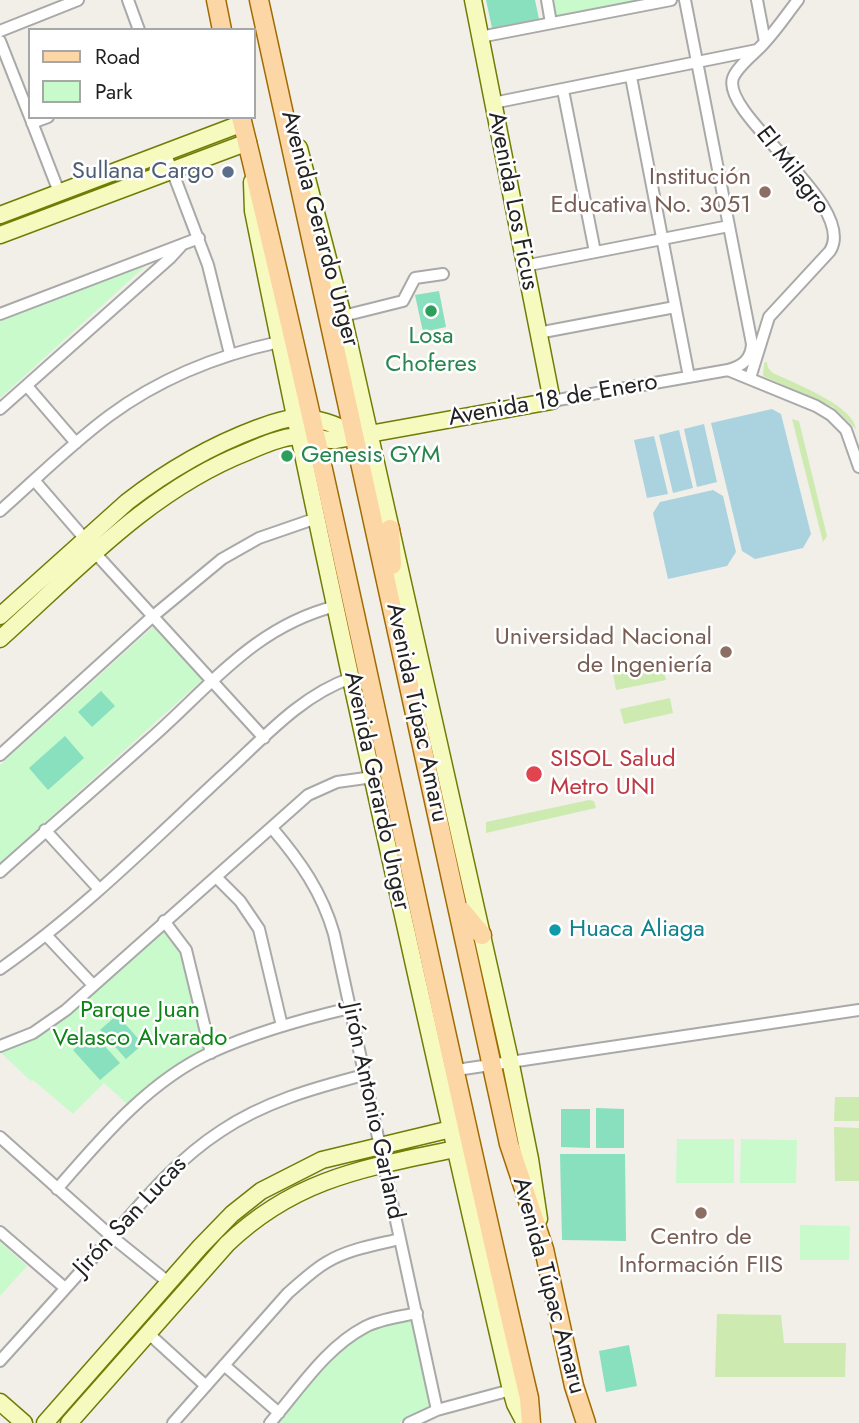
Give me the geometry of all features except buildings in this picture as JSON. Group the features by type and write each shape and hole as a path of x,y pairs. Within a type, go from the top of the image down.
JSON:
{"main road":[{"path":"216,0 222,28"},
{"name":"Avenida Túpac Amaru","path":"259,0 274,73 363,435 395,618 458,906 501,1062 509,1143 544,1249 574,1386 586,1423"},
{"name":"Avenida Túpac Amaru","path":"242,120 303,419 447,1071 487,1222 529,1398 531,1423"},
{"path":"390,529 395,618"},
{"path":"458,906 482,935"}],"street":[{"path":"0,31 78,0"},
{"path":"128,0 138,28"},
{"name":"Avenida Los Ficus","path":"473,0 552,401"},
{"path":"547,0 551,23"},
{"path":"480,37 671,0"},
{"path":"685,0 752,344 751,354 746,362 728,370"},
{"path":"757,0 761,46"},
{"path":"493,103 698,64 761,46 798,0"},
{"path":"0,41 28,111"},
{"name":"El Milagro","path":"750,378 769,317 830,251 836,236 834,225 821,202 795,167 749,115 735,93 733,78 761,46"},
{"name":"Avenida Gerardo Unger","path":"274,73 287,102 344,316 363,435 390,529 482,935 501,1062"},
{"path":"631,77 689,377"},
{"path":"563,90 595,252"},
{"path":"31,119 60,192"},
{"path":"0,215 242,120"},
{"path":"0,235 173,170 249,148"},
{"name":"Avenida Gerardo Unger","path":"249,148 253,211 279,342 303,419"},
{"path":"165,152 199,238 214,285 230,354"},
{"path":"524,266 729,226"},
{"path":"0,314 199,238"},
{"path":"0,409 181,246"},
{"path":"344,316 400,303 408,295 415,278 443,274"},
{"path":"538,333 675,307"},
{"path":"0,511 76,443 111,415 145,393 230,354 279,342"},
{"path":"728,370 824,410 837,419 854,435 859,467"},
{"name":"Avenida 18 de Enero","path":"0,639 150,505 183,483 233,457 307,437 336,440 728,370"},
{"path":"27,386 76,443"},
{"path":"0,616 127,502 173,469 241,435 303,419 340,426 363,435"},
{"name":"Avenida Gerardo Unger","path":"307,437 317,518 351,678 373,777 447,1071 455,1149 511,1390 525,1423"},
{"path":"173,469 183,483"},
{"path":"34,480 85,540"},
{"path":"0,755 152,617 222,559 259,538 317,518"},
{"path":"96,554 264,738"},
{"path":"0,872 248,648 305,615 336,606"},
{"path":"0,969 46,936 305,702 330,686 351,678"},
{"path":"0,1046 48,1025 308,795 337,782 373,777"},
{"name":"Jirón Antonio Garland","path":"272,828 298,859 322,900 334,934 438,1410"},
{"path":"45,830 99,889"},
{"path":"216,877 240,901 259,929 282,1026"},
{"path":"164,922 183,945 188,956 211,1053"},
{"path":"46,936 93,985"},
{"path":"57,1189 107,1132 143,1098 211,1053 282,1026 350,1008"},
{"path":"447,1071 859,1010"},
{"name":"Jirón San Lucas","path":"0,1362 146,1195 188,1154 223,1129 266,1107 308,1089 364,1075"},
{"path":"45,1423 168,1282 232,1214 261,1191 323,1160 451,1129"},
{"path":"0,1137 111,1236 168,1282"},
{"path":"69,1423 227,1244 248,1224 318,1183 343,1174 455,1149"},
{"path":"0,1233 65,1288"},
{"path":"173,1423 288,1293 327,1262 356,1249 400,1239"},
{"path":"270,1423 328,1355 348,1339 374,1324 417,1313"},
{"path":"148,1333 206,1386"},
{"path":"224,1365 279,1413"},
{"path":"409,1423 438,1410 511,1390"},
{"path":"0,1402 24,1423"}],"green space":[{"path":"486,0 535,0 539,19 492,28"},
{"path":"552,0 645,0 555,17"},
{"path":"160,158 164,162 164,168 0,230 0,219"},
{"path":"151,261 0,398 0,318"},
{"name":"Losa Choferes","path":"439,291 446,327 423,332 415,295"},
{"path":"767,362 773,373 808,389 845,412 853,420 856,429 833,407 763,376 764,363"},
{"path":"792,419 799,421 827,536 823,542"},
{"path":"153,627 202,680 0,863 0,765"},
{"path":"662,663 666,680 616,690 613,674"},
{"path":"101,691 115,706 92,727 78,712"},
{"path":"670,698 673,713 624,724 620,709"},
{"path":"65,736 84,758 48,790 29,768"},
{"path":"594,801 596,808 486,833 486,822"},
{"name":"Parque Juan Velasco Alvarado","path":"164,929 184,953 207,1047 205,1052 127,1104 104,1083 73,1114 0,1052 48,1031"},
{"path":"117,1015 143,1044 126,1059 100,1030"},
{"path":"93,1033 120,1063 100,1080 73,1050"},
{"path":"835,1097 859,1097 859,1121 834,1121"},
{"path":"596,1108 624,1109 624,1148 596,1148"},
{"path":"561,1109 590,1109 590,1148 561,1147"},
{"path":"834,1127 859,1128 859,1181 835,1181"},
{"path":"677,1139 734,1139 734,1183 676,1183"},
{"path":"741,1139 797,1140 796,1183 740,1183"},
{"path":"560,1154 625,1154 626,1241 562,1240"},
{"path":"800,1225 850,1226 849,1260 800,1260"},
{"path":"0,1242 27,1266 0,1296"},
{"path":"717,1314 781,1315 784,1343 846,1343 845,1377 715,1377"},
{"path":"412,1317 431,1404 429,1408 398,1423 273,1423 332,1356 364,1330"},
{"path":"629,1345 637,1386 606,1392 599,1351"}],"water":[{"path":"772,409 781,414 811,534 803,548 755,559 742,551 711,423"},
{"path":"704,424 717,482 697,487 684,429"},
{"path":"679,430 693,488 673,493 659,435"},
{"path":"654,436 668,494 647,498 634,440"},
{"path":"713,490 723,496 736,552 727,566 668,579 653,513 660,502"}],"place":[{"name":"Sullana Cargo","path":"228,172"},
{"name":"Institución Educativa No. 3051","path":"765,192"},
{"name":"Losa Choferes","path":"431,311"},
{"name":"Genesis GYM","path":"287,456"},
{"name":"Universidad Nacional de Ingeniería","path":"726,652"},
{"name":"SISOL Salud Metro UNI","path":"534,774"},
{"name":"Huaca Aliaga","path":"555,930"},
{"name":"Centro de Información FIIS","path":"701,1213"}]}
